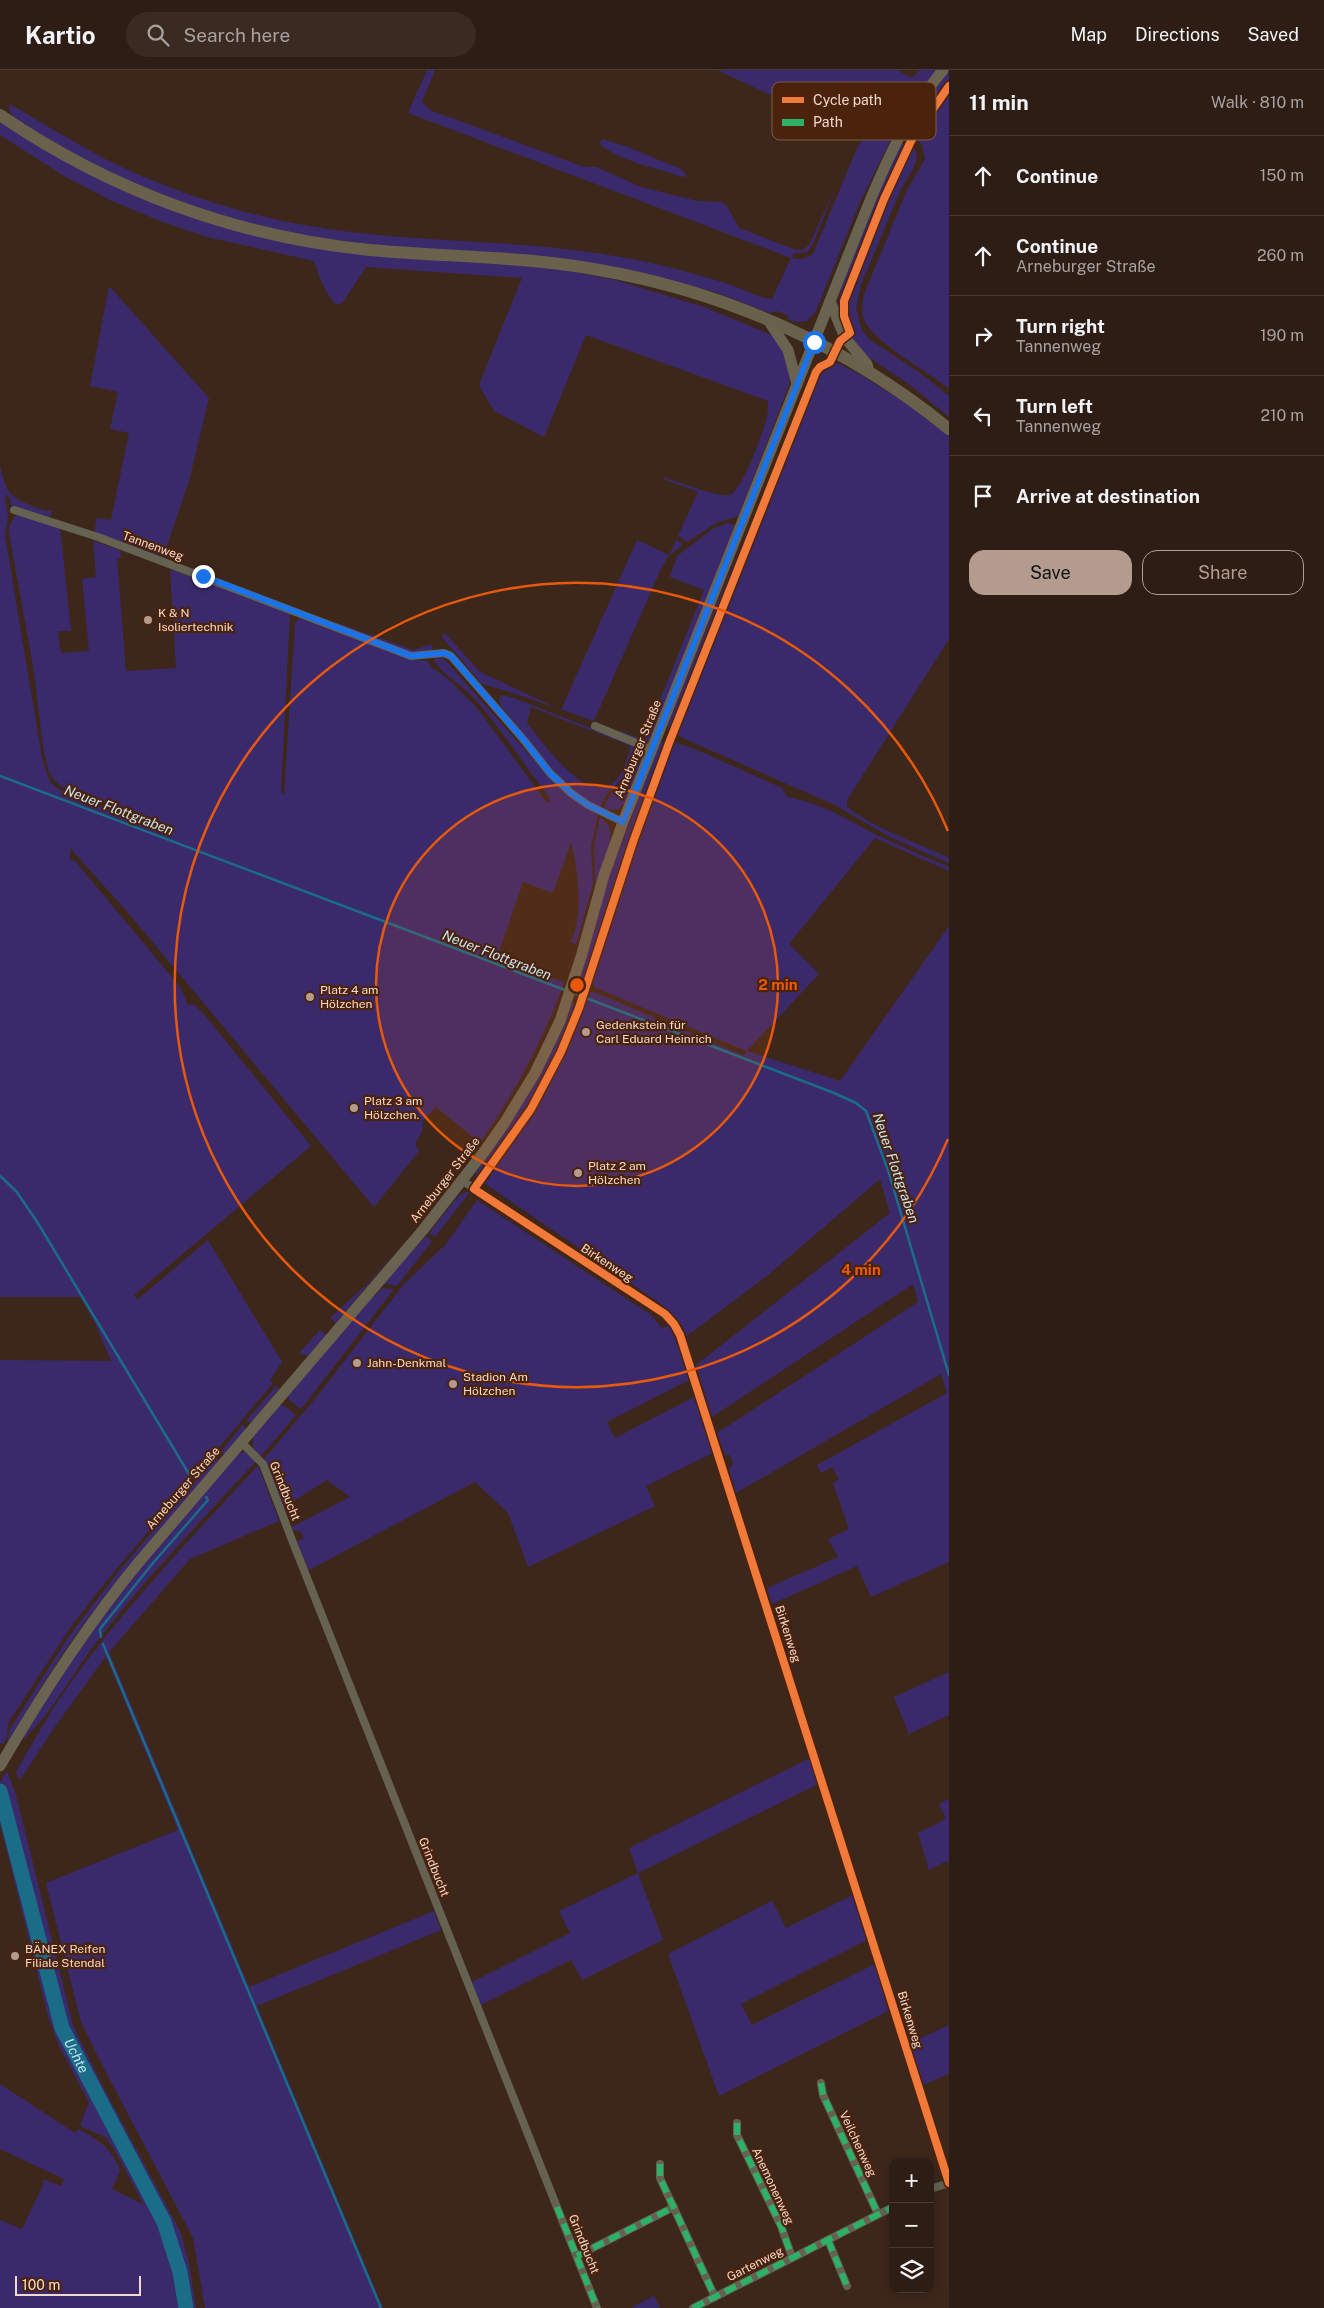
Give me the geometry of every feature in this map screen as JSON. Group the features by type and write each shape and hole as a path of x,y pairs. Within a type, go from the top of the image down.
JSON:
{"main road":[{"name":"Arneburger Straße","path":"934,82 943,70"},
{"path":"0,115 49,147 106,177 184,209 241,227 341,246 544,262 600,270 692,292 768,320 814,342 869,372 949,429"},
{"name":"Arneburger Straße","path":"0,1766 4,1750 94,1618 138,1562 463,1181 505,1122 535,1073 566,1004 596,901 623,822 830,301 890,153 897,140"},
{"path":"830,301 844,338 867,364 869,372"},
{"path":"768,320 788,350 797,384"}],"street":[{"name":"Tannenweg","path":"14,510 98,537 411,656 444,653 451,656 550,773 571,793 588,805 623,822"},
{"path":"595,726 652,750"},
{"name":"Birkenweg","path":"463,1181 665,1314 674,1324 680,1335 949,2183"},
{"name":"Grindbucht","path":"241,1442 260,1460 265,1470 597,2308"},
{"name":"Veilchenweg","path":"820,2083 822,2095 878,2214"},
{"name":"Anemonenweg","path":"737,2123 737,2135 780,2226 792,2258"},
{"path":"660,2164 660,2178 715,2297"},
{"path":"934,2188 949,2183"},
{"path":"577,2256 674,2207"},
{"name":"Gartenweg","path":"693,2308 889,2209"},
{"path":"828,2240 847,2286"}],"shaded area":[{"path":"427,70 435,70 422,102 430,110 584,167 596,167 641,187 697,201 722,202 727,206 739,228 796,250 802,250 809,245 835,189 813,244 807,252 793,254 792,258 795,259 805,258 813,254 857,148 863,140 889,140 889,143 860,202 816,311 807,321 798,322 788,320 789,316 777,311 770,313 712,291 630,270 357,243 278,230 225,217 173,200 96,166 14,118 9,109 10,104 103,158 176,190 227,207 304,225 381,235 537,246 614,256 688,272 772,299 791,258 408,113"},
{"path":"717,70 897,70 912,78 920,70 937,70 929,82 772,82 772,96"},
{"path":"949,71 949,83 936,101 936,88"},
{"path":"949,91 949,389 888,346 868,327 862,311 864,294 907,190 925,159 922,145 918,140 936,140 936,109"},
{"path":"0,121 128,193 173,211 223,227 569,271 615,280 704,307 772,335 785,353 790,377 789,385 739,516 718,522 687,542 678,536 698,492 663,477 707,492 730,495 735,491 746,473 767,418 768,401 586,335 544,437 494,411 479,385 522,278 366,267 343,302 338,305 330,298 314,261 207,237 160,221 112,201 64,176 0,135"},
{"path":"602,139 628,147 681,169 687,176 683,177 640,164 618,155 599,144"},
{"path":"903,144 908,144 880,204 843,301 843,319 838,308 844,278 874,203 899,147"},
{"path":"911,146 917,155 915,165 900,191 861,284 856,308 861,328 869,339 920,373 949,396 949,417 910,385 867,356 851,337 852,332 845,314 848,294 885,201"},
{"path":"109,286 209,398 189,481 163,557 94,532 97,518 111,520 129,433 110,429 118,392 90,386"},
{"path":"829,360 817,366 815,370 670,734 667,725 814,368 821,361"},
{"path":"833,361 859,374 903,401 949,435 949,639 847,800 847,806 867,820 949,858 949,863 890,837 835,805 685,739 678,735 677,732 794,438 817,371"},
{"path":"0,466 6,486 12,495 36,508 53,511 50,516 43,517 12,506 8,495 5,496 8,517 5,535 42,758 50,782 58,789 156,827 156,820 62,787 49,772 44,753 33,666 9,533 10,524 17,514 60,527 71,631 58,631 61,653 89,651 82,579 96,577 93,541 120,550 121,558 117,558 126,671 176,668 170,569 194,578 192,579 197,581 199,579 290,613 281,792 284,795 295,624 299,618 305,618 413,660 428,661 431,667 448,679 477,708 547,803 550,801 545,791 489,716 469,693 439,668 434,659 443,658 542,769 571,797 598,815 591,846 593,884 576,944 570,942 577,922 578,908 576,865 571,843 553,893 523,882 497,958 564,982 538,1045 517,1085 480,1143 436,1107 423,1121 422,1132 415,1144 419,1151 374,1207 130,915 70,848 70,860 75,861 180,987 188,1005 193,1004 203,1013 311,1146 134,1295 137,1300 208,1240 282,1362 270,1380 273,1383 108,1579 72,1625 8,1723 7,1737 3,1744 0,1743 0,1360 111,1361 95,1323 80,1297 0,1297"},
{"path":"728,523 733,524 735,528 650,742 642,743 620,734 620,731 644,740 704,590 670,577 677,556 714,528"},
{"path":"677,539 683,545 669,555"},
{"path":"637,540 669,555 660,571 594,721 561,710"},
{"path":"334,622 414,650 431,644 433,650 411,653 333,625"},
{"path":"445,633 480,672 558,709 482,684 441,636"},
{"path":"501,695 511,697 593,729 592,731 531,707 527,723 566,769 592,786 604,787 618,778 631,746 595,732 596,730 641,748 629,771 607,794 600,808 571,787 546,762 501,707 499,698"},
{"path":"668,740 627,855 586,981 579,980 607,881 660,743"},
{"path":"673,742 695,749 782,788 787,797 812,803 949,867 949,871 875,838 789,944 819,974 747,1051 840,1081 949,926 949,1562 871,1597 857,1566 772,1604 767,1588 838,1557 828,1539 849,1529 833,1483 839,1479 832,1467 821,1473 817,1465 947,1393 941,1374 736,1493 729,1469 733,1464 730,1455 725,1455 717,1433 918,1302 913,1284 712,1417 696,1365 890,1213 880,1179 768,1275 687,1336 676,1318 661,1304 484,1183 546,1089 567,1047 588,991 742,1055 746,1054 746,1051 596,988 592,983 636,844"},
{"path":"643,750 645,755 626,802 617,810 603,809 610,795 633,772"},
{"path":"600,817 607,823 610,831 610,840 606,859 595,885 594,845"},
{"path":"572,1002 577,1006 560,1049 537,1096 476,1183 476,1173 493,1148 568,1014"},
{"path":"470,1192 435,1237 429,1233 458,1196"},
{"name":"Stadion Am Hölzchen","path":"477,1200 651,1315 662,1328 670,1325 689,1380 607,1422 615,1438 694,1397 713,1453 646,1486 655,1506 528,1567 508,1513 475,1482 309,1570 297,1541 304,1538 301,1532 293,1530 292,1527 350,1497 327,1480 284,1507 264,1459 314,1400 404,1284 446,1244"},
{"path":"426,1236 432,1241 397,1286 382,1283"},
{"path":"400,1246 336,1323 330,1318 367,1284"},
{"path":"382,1288 394,1289 301,1409 289,1400 288,1394 372,1294 375,1296"},
{"path":"320,1330 326,1335 308,1356 299,1353"},
{"path":"276,1386 279,1389 251,1423 246,1421"},
{"path":"278,1405 285,1406 296,1415 261,1456 253,1448 253,1437"},
{"path":"243,1424 246,1430 225,1454 220,1453"},
{"path":"245,1452 256,1461 135,1595 97,1641 42,1719 21,1741 47,1696 111,1603 237,1453"},
{"path":"216,1457 219,1461 132,1562 83,1625 53,1669 7,1744 10,1729 69,1636 119,1571"},
{"path":"258,1465 279,1521 190,1559 109,1652 249,1987 434,1911 441,1930 257,2006 383,2308 205,2308 193,2238 81,2022 46,1883 178,1830 106,1656 52,1731 20,1780 16,1772 55,1706 106,1636 130,1606"},
{"path":"949,1672 949,1715 909,1734 894,1697"},
{"path":"810,1758 818,1784 638,1873 629,1848"},
{"path":"7,1771 16,1795 73,2025 101,2083 181,2233 189,2264 196,2308 0,2308 0,2220 22,2229 44,2183 42,2181 46,2180 61,2186 64,2179 0,2149 0,2084 75,2133 78,2129 104,2146 117,2163 120,2171 112,2189 144,2205 114,2149 105,2137 80,2126 89,2102 59,2046 48,2016 0,1824 0,1782"},
{"path":"949,1799 949,1866 947,1861 929,1870 918,1833 946,1819 939,1804"},
{"path":"638,1873 663,1940 582,1980 571,1960 481,2005 472,1982 570,1933 559,1911"},
{"path":"853,1895 867,1940 741,2004 752,2025 875,1964 888,2011 719,2096 668,1954 772,1901 786,1928"},
{"path":"949,2025 949,2074 923,2085 910,2043"},
{"path":"654,2296 660,2308 631,2308"}],"waterway":[{"name":"Neuer Flottgraben","path":"0,776 565,990"},
{"name":"Neuer Flottgraben","path":"573,993 834,1093 856,1103 866,1111 888,1170 949,1375"},
{"path":"0,1176 16,1191 36,1220 189,1474"},
{"path":"101,1637 100,1629 153,1563 208,1500 206,1497"},
{"path":"103,1644 381,2308"},
{"name":"Uchte","path":"0,1791 62,2028 164,2222 180,2272 186,2308"}],"marked path":[{"path":"821,2083 823,2095 878,2214"},
{"path":"737,2123 737,2135 781,2226 792,2257"},
{"path":"660,2164 660,2178 715,2297"},
{"path":"557,2207 597,2308"},
{"path":"577,2256 674,2207"},
{"path":"693,2308 889,2209"},
{"path":"828,2240 847,2286"}],"cycle path":[{"path":"936,105 949,86"},
{"path":"912,140 884,199 844,301 844,316 850,333 840,341 830,362 820,367 816,372 669,743 633,842 579,1008 561,1052 531,1109 474,1189 665,1314 674,1324 680,1335 949,2183"}],"place":[{"name":"K & N Isoliertechnik","path":"148,620"},
{"name":"Platz 4 am Hölzchen","path":"310,997"},
{"name":"Gedenkstein für Carl Eduard Heinrich","path":"586,1032"},
{"name":"Platz 3 am Hölzchen.","path":"354,1108"},
{"name":"Platz 2 am Hölzchen","path":"578,1173"},
{"name":"Jahn-Denkmal","path":"357,1363"},
{"name":"Stadion Am Hölzchen","path":"453,1384"},
{"name":"BÄNEX Reifen Filiale Stendal","path":"15,1956"}],"route":[{"path":"203,576 411,656 444,653 451,656 550,773 571,793 588,805 623,822 814,342"}]}
